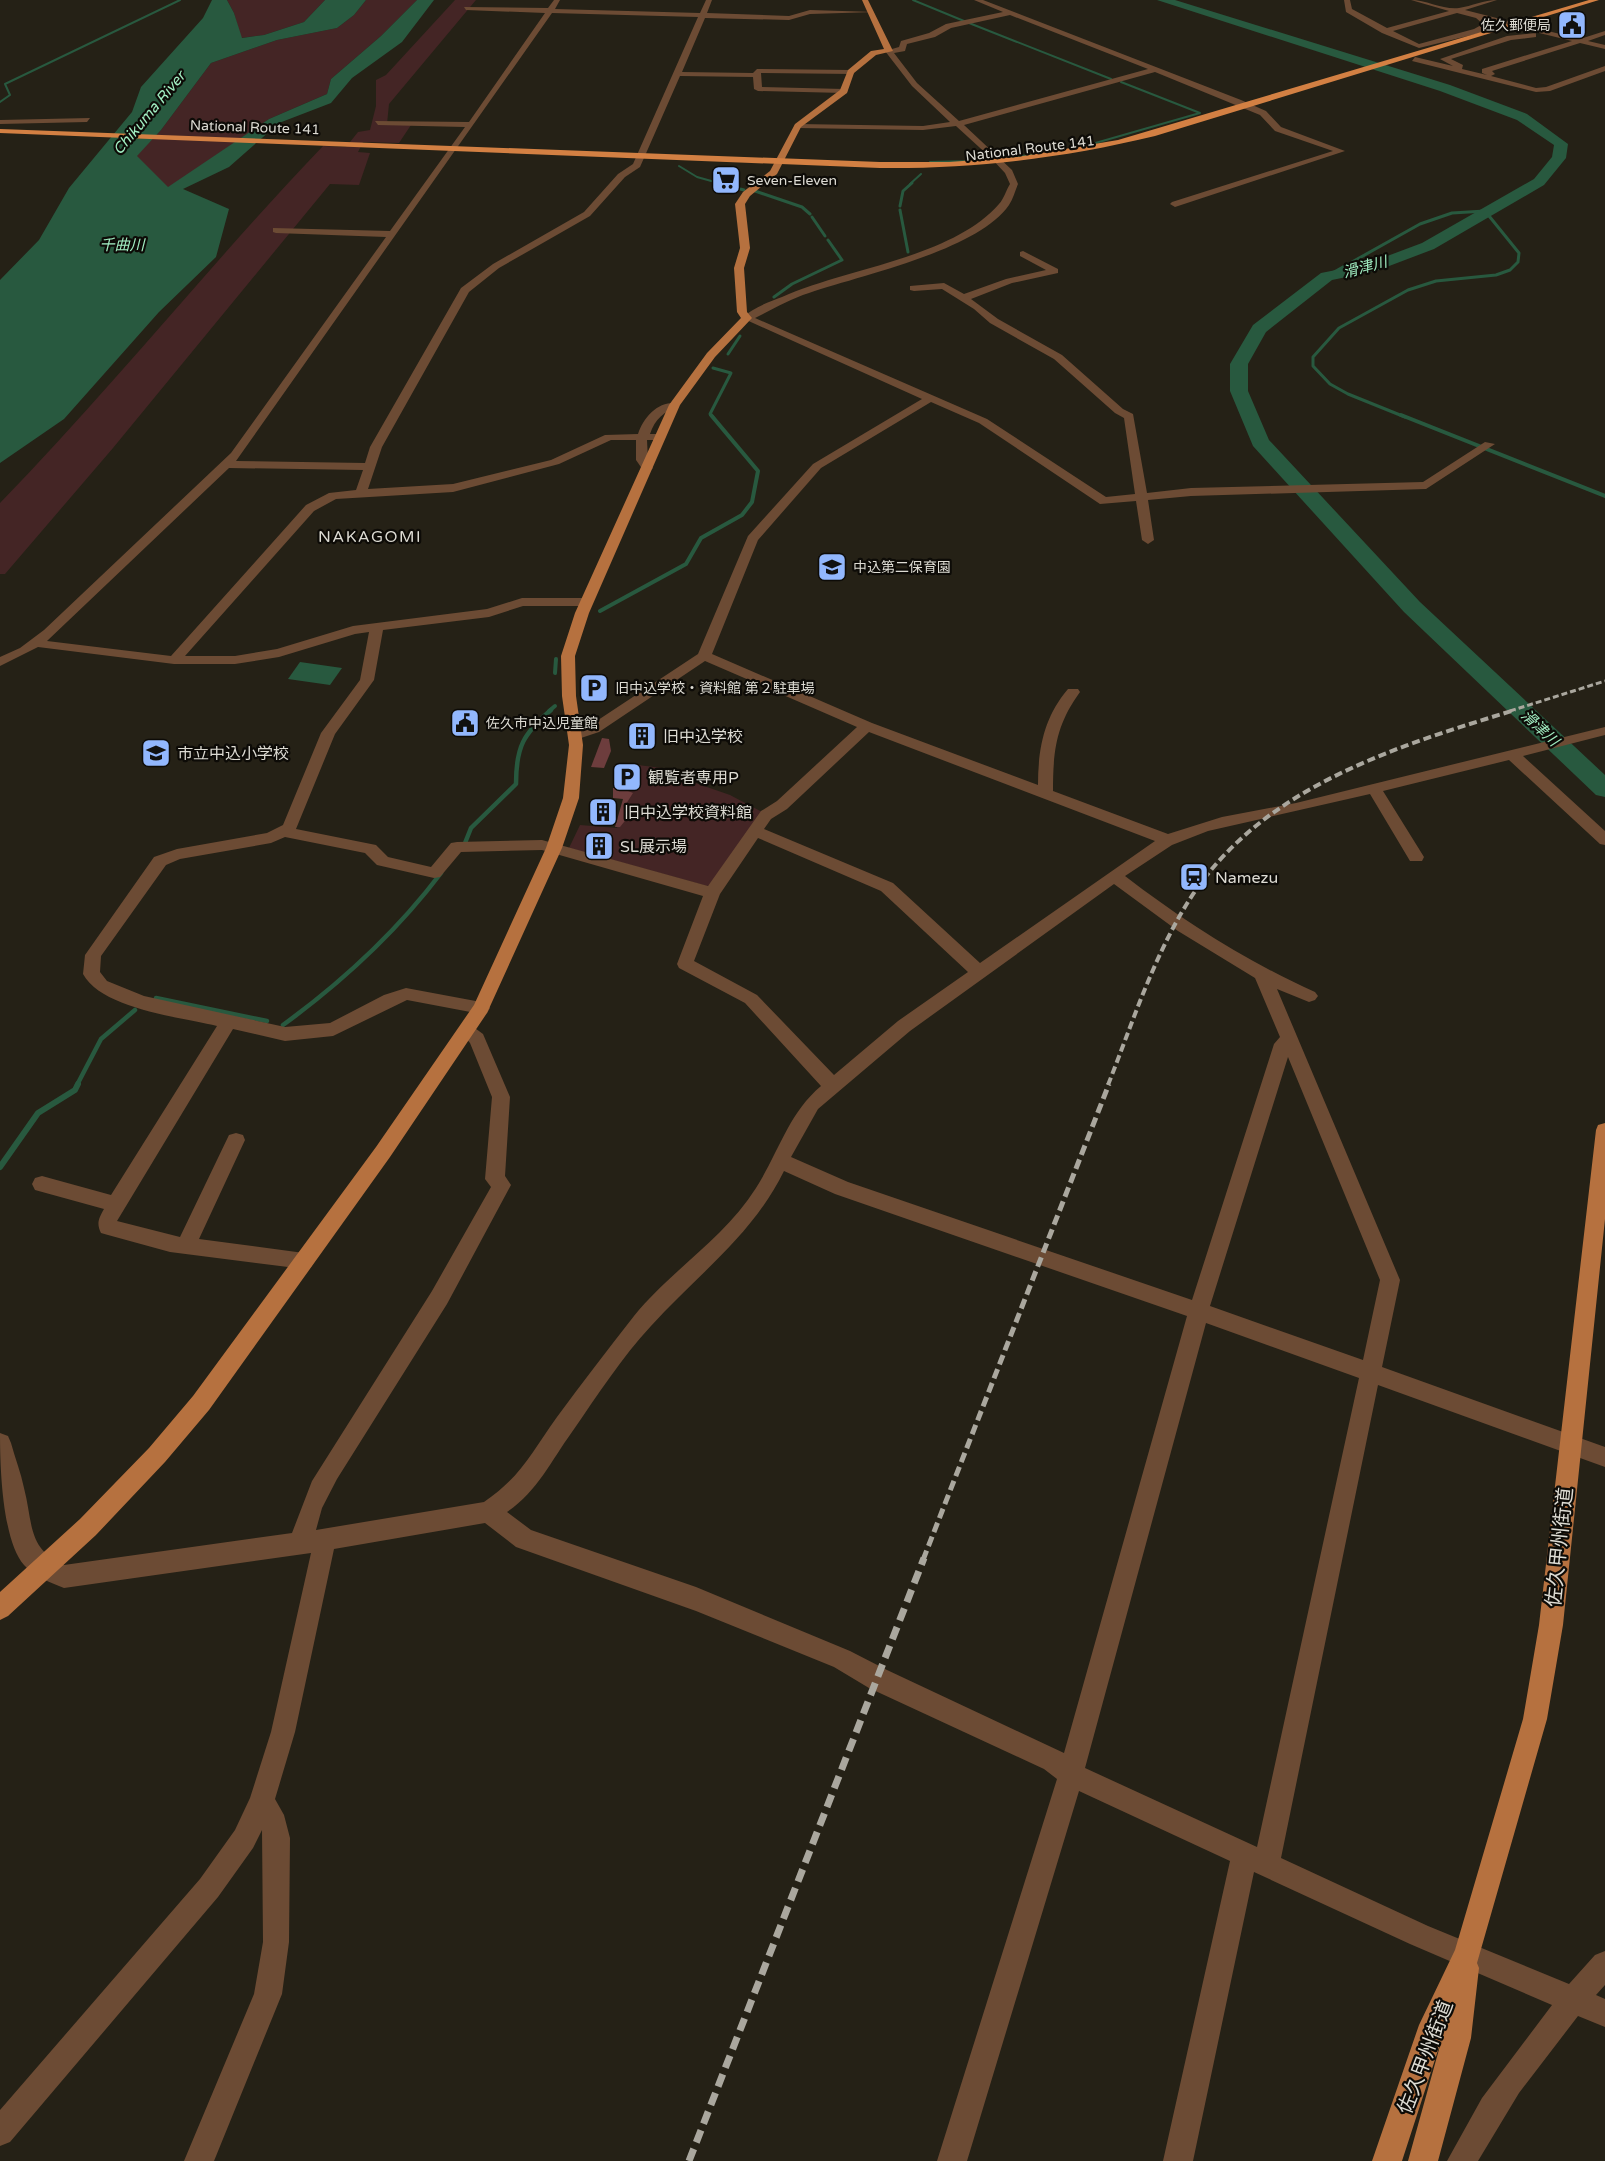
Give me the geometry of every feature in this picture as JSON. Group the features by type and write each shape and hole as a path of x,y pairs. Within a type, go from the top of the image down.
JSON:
{"highway":[{"name":"National Route 141","path":"1408,60 1596,0"},
{"name":"National Route 141","path":"0,131 930,170 1003,165 1103,152 1605,2"},
{"name":"National Route 141","path":"780,163 1003,165"}],"main road":[{"path":"0,1608 88,1527 180,1429 221,1377 304,1261 468,1030 481,1008 554,849 575,784 575,735 569,696 568,656 586,602 675,405 711,355 747,318 742,312 739,268 745,248 740,204 746,194 774,172 798,126 844,91 851,72 874,53 889,51 868,6"},
{"name":"佐久甲州街道","path":"1387,2161 1433,2025 1467,1954 1534,1719 1551,1625 1605,1130"},
{"name":"佐久甲州街道","path":"1423,2161 1458,2038 1467,1954"}],"street":[{"path":"0,662 38,643 228,464 471,125 557,0"},
{"path":"361,493 376,447 465,290 496,266 586,214 618,182 621,176 637,165 677,74 685,50 704,15 709,0"},
{"path":"977,0 1263,113 1278,129 1341,151 1175,204"},
{"path":"1347,0 1349,10 1385,31 1421,46 1480,29 1488,24 1478,20 1482,17"},
{"path":"1414,0 1605,47"},
{"path":"1385,31 1494,0"},
{"path":"466,8 789,18 810,12 868,6"},
{"path":"747,318 795,294 930,250 968,233 989,219 1013,189 1012,178 1003,165 905,76 889,51 902,49 904,43 932,35 949,26 1010,13"},
{"path":"1502,79 1503,77 1485,71 1605,33"},
{"path":"1468,73 1444,59 1510,38 1556,36"},
{"path":"1408,60 1502,79 1530,89 1541,90 1605,68"},
{"path":"798,126 923,128 958,124 1154,70"},
{"path":"844,91 758,89 757,71 851,72"},
{"path":"677,74 757,75"},
{"path":"0,122 87,120"},
{"path":"378,123 471,125"},
{"path":"276,230 393,234"},
{"path":"963,298 1009,281 1055,271 1023,254"},
{"path":"914,288 944,286 994,321 1058,357 1119,411 1129,416 1130,436 1137,455 1140,497 1148,540"},
{"path":"747,318 982,421 1104,501 1258,489 1426,485 1485,446"},
{"path":"575,735 594,729 704,656 752,538 824,461 932,398"},
{"path":"647,468 641,456 646,426 664,407 675,405"},
{"path":"174,660 310,508 333,496 453,488 555,462 602,439 643,435 660,437"},
{"path":"228,464 370,466"},
{"path":"38,643 48,646 206,662 255,658 279,653 328,636 377,626 477,615 530,601 586,602"},
{"path":"377,626 367,680 328,733 292,823 285,832 271,838 177,854 160,861 93,955 91,974 101,985 140,1002 166,1010 285,1034 324,1031 406,994 481,1008"},
{"path":"704,656 867,726 1168,840"},
{"path":"1046,793 1045,767 1049,740 1066,699 1073,692"},
{"path":"832,1085 751,999 685,964 712,892 766,815 782,806 867,726"},
{"path":"0,1443 10,1468 16,1515 30,1555 44,1568 64,1576 314,1541 488,1512 515,1494 643,1320 724,1242 763,1194 798,1124 812,1104 904,1026 1114,876 1168,840 1252,815 1296,808 1605,731"},
{"path":"1516,753 1605,840"},
{"path":"1374,788 1416,857"},
{"path":"755,831 887,887 980,973"},
{"path":"285,832 370,849 383,861 434,873 452,849 457,847 542,845 712,892"},
{"path":"1114,876 1168,918 1262,974 1309,996"},
{"path":"1178,2161 1256,1858 1370,1372 1389,1280 1262,974"},
{"path":"229,1021 106,1221 108,1227 170,1244 304,1261"},
{"path":"0,2132 209,1888 243,1839 262,1802 283,1731 314,1541 304,1525 324,1482 460,1265 501,1185 495,1179 501,1097 477,1039 468,1030"},
{"path":"952,2161 1071,1774 1199,1310 1283,1044 1289,1039"},
{"path":"186,1245 236,1140"},
{"path":"780,1161 842,1188 1199,1310 1605,1457"},
{"path":"42,1184 116,1204"},
{"path":"488,1512 524,1539 696,1599 842,1659 878,1679 1053,1761 1071,1774 1419,1935 1588,2004"},
{"path":"199,2161 254,2033 267,1994 276,1942 277,1839 271,1815 262,1802"},
{"path":"1462,2161 1479,2126 1588,2004 1605,1965"}],"shaded area":[{"path":"227,0 325,0 304,22 264,35 241,38 234,13"},
{"path":"366,0 417,0 381,36 331,79 327,94 269,119 168,188 136,156 161,130 211,63 277,40 337,28 354,15"},
{"path":"455,0 476,0 389,104 387,124 411,125 399,143 363,142 358,152 370,153 359,185 330,184 113,448 5,574 0,574 0,503 323,146 346,147 358,132 370,130 376,106 376,80 386,75"},
{"path":"602,738 609,739 611,751 604,768 591,767"},
{"path":"638,765 670,769 681,778 730,795 764,813 716,883 707,886 569,848 580,825 617,828"},
{"path":"613,788 621,788 633,793 626,804 631,807 632,812 620,827 615,827 623,799 613,798"}],"water":[{"name":"千曲川","path":"212,0 227,0 242,38 264,35 304,22 325,0 366,0 354,15 337,28 277,40 211,63 161,130 137,156 168,187 269,119 327,94 331,79 381,36 417,0 434,0 402,42 352,78 331,103 279,123 229,167 183,189 229,209 216,257 159,312 64,419 0,463 0,280 39,240 69,188 132,112 141,87 203,18"},
{"path":"300,662 342,668 330,685 288,679"}],"waterway":[{"path":"0,102 10,95 5,84 180,0"},
{"path":"913,0 964,21"},
{"name":"滑津川","path":"1163,0 1445,88 1522,117 1561,144 1559,158 1539,182 1428,246 1370,268 1327,276 1259,329 1239,364 1239,391 1260,442 1412,607 1605,789"},
{"path":"969,23 1111,79"},
{"path":"1085,146 1200,113 1121,82"},
{"path":"1012,157 1032,155"},
{"path":"930,162 971,161"},
{"path":"679,166 697,177 722,184"},
{"path":"910,184 921,174"},
{"path":"717,183 744,190"},
{"path":"900,206 903,191 912,183"},
{"path":"755,191 802,207 810,214"},
{"path":"900,210 908,252"},
{"path":"1327,276 1420,224 1452,213 1485,211 1519,253 1518,262 1510,270 1496,275 1436,281 1408,290 1339,328 1313,357 1313,366 1330,384 1348,394 1405,417"},
{"path":"812,217 825,236"},
{"path":"774,297 792,284 842,260 828,240"},
{"path":"728,354 740,336"},
{"path":"711,415 731,373 713,368"},
{"path":"600,611 686,564 701,538 742,515 752,502 758,471 711,415"},
{"path":"1401,415 1605,496"},
{"path":"555,673 556,659"},
{"path":"549,711 555,706"},
{"path":"465,843 471,828 516,784 516,771 523,742 534,726 551,710"},
{"path":"283,1025 368,955 441,873"},
{"path":"156,998 267,1021"},
{"path":"77,1085 101,1039 135,1010"},
{"path":"0,1167 38,1113 75,1090 78,1084"}],"railway":[{"path":"1510,711 1605,681"},
{"path":"1108,1085 1144,992 1175,923 1217,863 1252,829 1291,801 1333,777 1377,757 1515,710"},
{"path":"923,1560 1109,1084"},
{"path":"689,2161 924,1558"}],"place":[{"name":"佐久郵便局","path":"1572,25"},
{"name":"Seven-Eleven","path":"726,180"},
{"name":"中込第二保育園","path":"832,567"},
{"name":"旧中込学校・資料館 第２駐車場","path":"594,688"},
{"name":"佐久市中込児童館","path":"465,723"},
{"name":"旧中込学校","path":"642,736"},
{"name":"市立中込小学校","path":"156,753"},
{"name":"観覧者専用P","path":"627,777"},
{"name":"旧中込学校資料館","path":"603,812"},
{"name":"SL展示場","path":"599,846"},
{"name":"Namezu","path":"1194,877"}],"district":[{"name":"NAKAGOMI","path":"370,536"}],"water label":[{"name":"Chikuma River","path":"149,113"}]}
